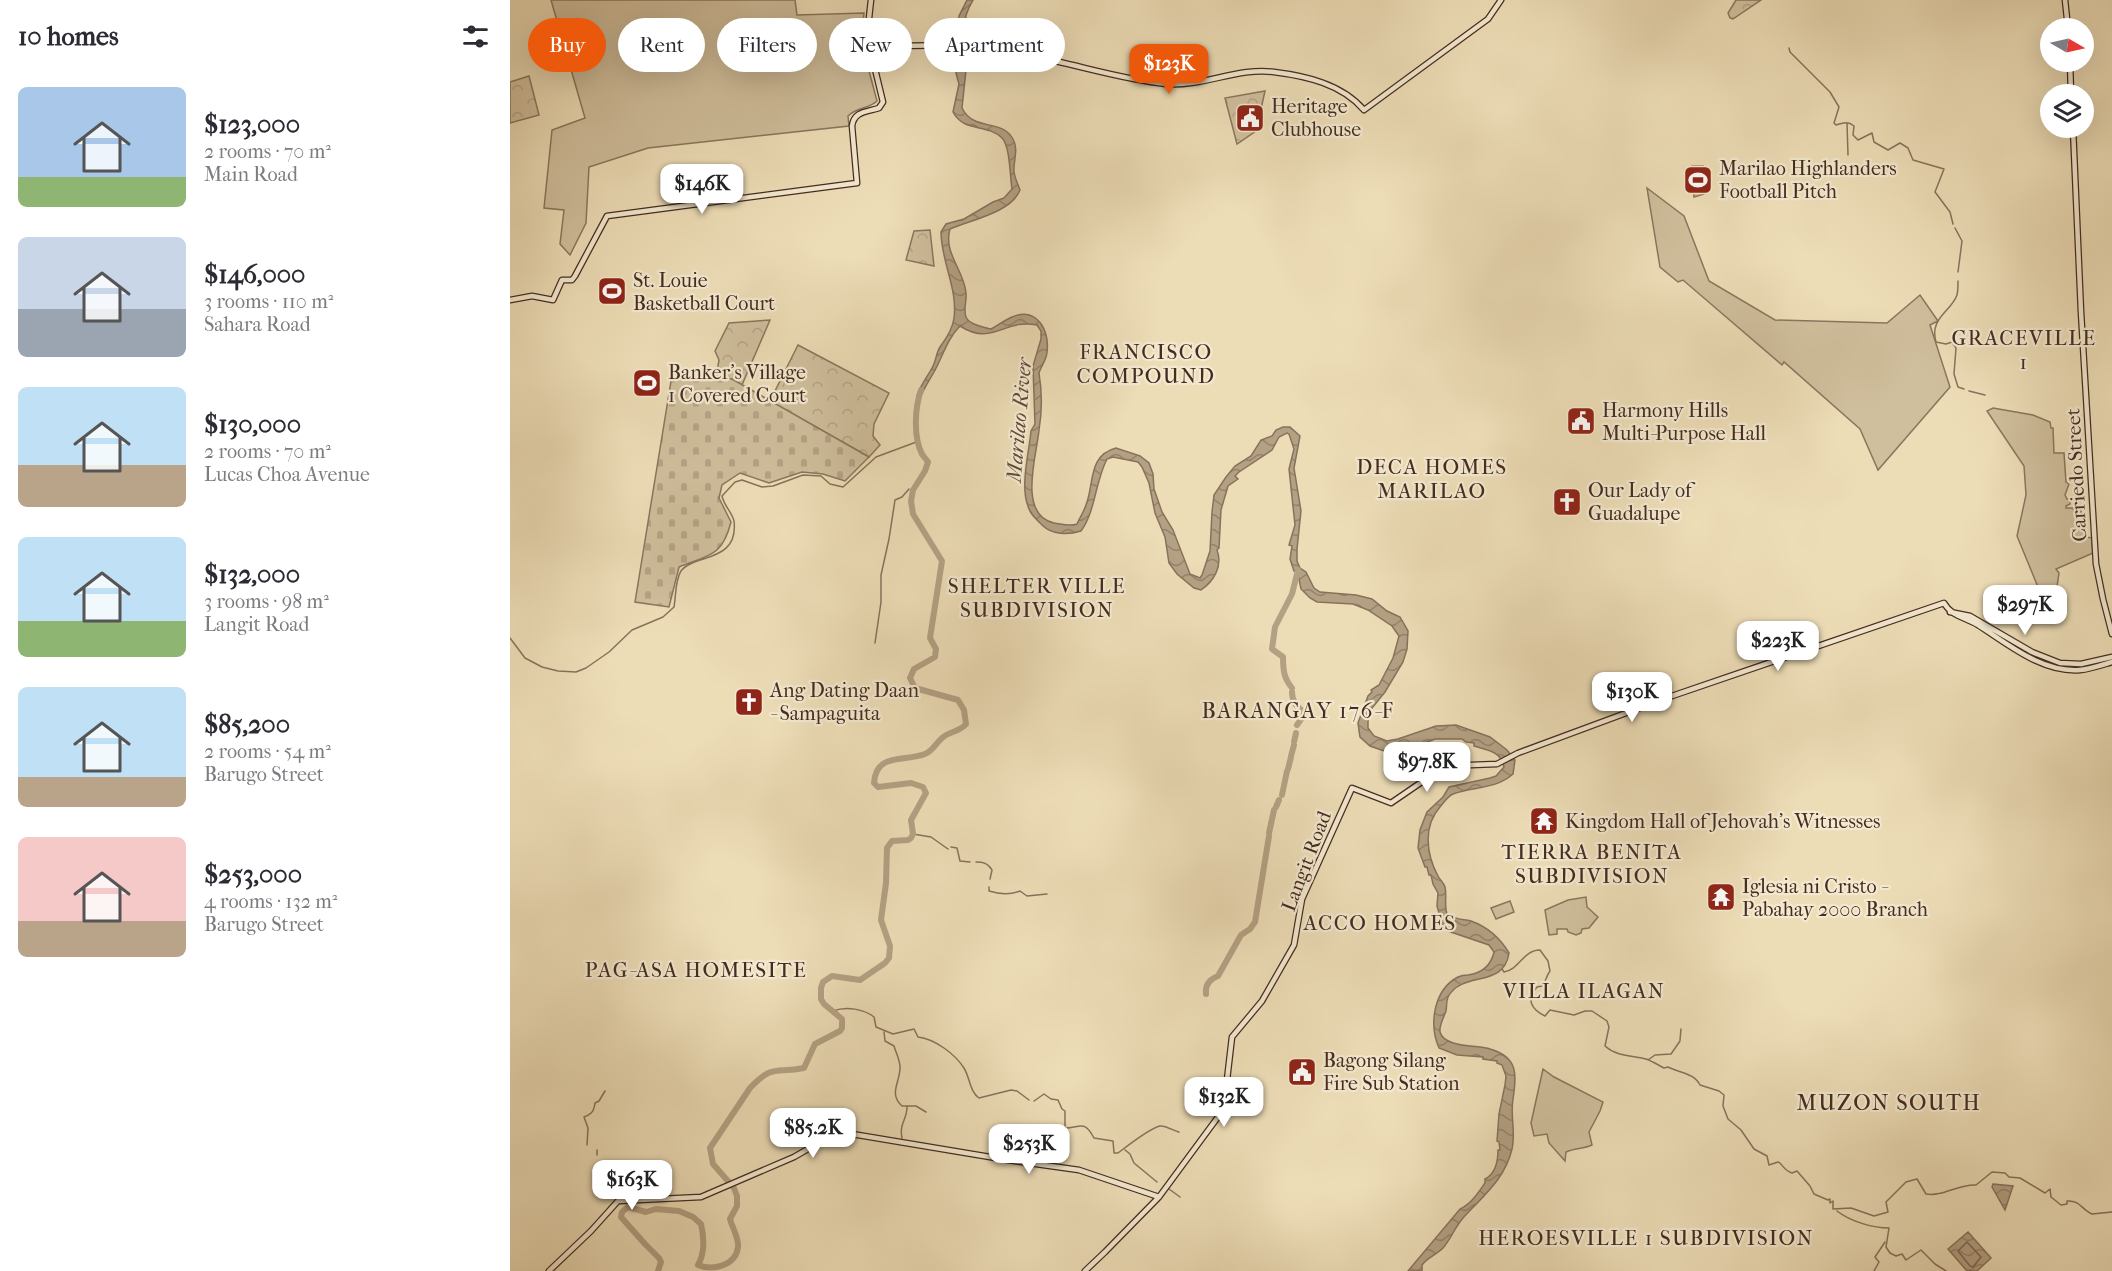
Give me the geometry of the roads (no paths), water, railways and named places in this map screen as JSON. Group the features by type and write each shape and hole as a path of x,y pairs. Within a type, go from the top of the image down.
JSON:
{"main road":[{"path":"868,18 871,0"},
{"path":"912,45 1015,53 1168,84 1188,85 1259,71 1280,73 1333,86 1348,95 1364,110 1488,19 1501,0"},
{"path":"2065,0 2066,18"},
{"path":"510,300 532,296 552,300 562,280 572,280 607,216 857,183 853,118 879,108 883,102 876,72"},
{"name":"Carriedo Street","path":"2073,138 2096,564 2112,634"},
{"name":"Langit Road","path":"1085,1271 1159,1197 1218,1117 1225,1097 1234,1033 1262,1001 1294,945 1302,899 1352,788 1391,803 1445,766 1502,763 1515,755 1672,696 1944,603 1950,612 1997,635"},
{"path":"1997,635 2060,663 2081,664 2112,657"},
{"path":"1997,635 2029,657 2059,668 2082,670 2112,662"},
{"path":"549,1271 591,1231 618,1201 698,1197 794,1157 820,1142 842,1134 895,1140 1078,1170 1159,1197"}],"water":[{"path":"967,0 973,0 965,18 959,18"},
{"path":"966,72 962,108 967,115 980,123 1002,129 1015,143 1014,172 1020,190 1015,198 1008,205 989,215 950,229 949,246 962,277 966,296 965,314 970,322 991,329 1021,314 1035,318 1044,329 1047,352 1039,373 1041,416 1032,482 1032,496 1043,518 1054,523 1077,524 1086,505 1094,470 1101,456 1116,448 1140,456 1149,463 1153,474 1154,489 1162,512 1173,530 1190,574 1200,578 1210,551 1214,495 1235,466 1251,456 1261,440 1272,436 1276,430 1290,427 1300,436 1294,468 1301,511 1297,549 1297,561 1300,568 1306,572 1314,588 1320,592 1356,595 1372,599 1387,611 1400,617 1408,631 1407,649 1403,662 1385,692 1368,713 1368,728 1374,736 1387,741 1436,726 1456,725 1490,737 1507,750 1515,760 1513,774 1499,783 1449,796 1435,815 1429,831 1429,850 1434,867 1445,887 1447,914 1483,926 1498,938 1509,953 1506,964 1499,971 1454,989 1447,999 1440,1032 1448,1041 1499,1052 1511,1062 1515,1082 1512,1105 1513,1143 1509,1160 1499,1178 1460,1222 1443,1248 1422,1265 1422,1271 1408,1271 1460,1209 1474,1198 1495,1167 1498,1150 1500,1150 1497,1141 1499,1114 1506,1076 1502,1065 1497,1061 1483,1059 1483,1057 1457,1055 1439,1048 1434,1019 1438,999 1443,990 1458,977 1478,973 1485,968 1494,952 1489,945 1445,930 1443,927 1437,906 1438,893 1418,848 1420,830 1427,812 1443,797 1449,787 1496,776 1504,767 1497,754 1462,739 1435,739 1417,746 1387,752 1370,746 1360,737 1358,723 1368,696 1371,690 1379,685 1393,658 1399,636 1392,626 1368,610 1353,604 1317,602 1301,589 1297,570 1294,571 1290,559 1292,546 1289,545 1295,525 1289,469 1294,449 1289,434 1279,437 1272,450 1239,472 1235,476 1238,479 1228,486 1221,510 1217,550 1218,567 1213,578 1201,590 1194,588 1177,574 1169,563 1165,537 1155,513 1149,483 1138,462 1113,457 1107,459 1090,514 1081,531 1066,533 1050,531 1030,512 1026,498 1025,479 1031,431 1035,424 1033,366 1041,339 1041,331 1037,325 1016,325 981,334 960,326 948,342 920,398 917,396 951,329 954,318 954,296 941,232 946,224 964,219 1004,198 1012,189 1008,154 1002,138 996,133 963,123 953,112 959,84 956,73"},
{"path":"1993,1184 2013,1186 2005,1210 1992,1187"},
{"path":"1968,1232 1991,1258 1977,1271 1967,1271 1948,1249"}],"waterway":[{"path":"1789,48 1790,52 1830,92 1839,107 1834,123 1836,125 1852,124 1854,126 1853,135 1858,140 1872,133 1874,142 1888,150 1900,143 1908,148 1913,160 1944,169 1935,192 1950,212 1953,224"},
{"path":"1847,123 1848,155"},
{"path":"1955,228 1962,241 1958,272"},
{"path":"1958,281 1957,295 1938,321 1935,334 1936,342 1946,344 1952,342 1956,348 1954,374 1958,387 1964,389"},
{"path":"658,1271 661,1262 659,1258 621,1217 622,1212 628,1207 646,1212 656,1209 679,1211 693,1217 701,1224 703,1245 698,1265 716,1267 733,1259 738,1244 730,1219 737,1206 737,1196 734,1188 713,1164 710,1148 750,1088 758,1080 770,1072 804,1068 815,1044 840,1031 842,1019 821,999 823,982 832,976 860,980 889,958 890,946 881,920 886,883 887,848 892,841 911,838 913,834 911,820 926,793 923,787 911,783 878,787 874,783 876,773 886,762 928,753 945,736 961,729 966,724 964,710 958,700 915,688 910,678 914,669 935,657 936,649 930,638 942,561 913,514 911,501 913,490 928,462 919,447 916,431 916,413 921,390"},
{"path":"1969,391 1985,395"},
{"path":"510,638 525,658 542,667 576,672 586,668 609,652 632,630 663,617 674,607 681,571 695,562 723,551 730,544 734,535 734,521 722,496 735,482 742,480 762,487 773,486 803,475 821,476 830,484 843,487 876,457 919,441"},
{"path":"875,643 881,602 881,575 895,500 902,497 909,489"},
{"path":"1292,688 1284,674 1283,657 1272,649 1275,627 1292,594 1298,570"},
{"path":"1292,692 1295,703 1304,712 1297,725"},
{"path":"1294,742 1296,733"},
{"path":"1291,756 1294,745"},
{"path":"1288,769 1291,757"},
{"path":"1282,795 1287,771"},
{"path":"1276,807 1279,800"},
{"path":"1269,833 1274,810"},
{"path":"913,834 931,837 948,849"},
{"path":"1206,994 1209,982 1218,976 1241,935 1255,922 1269,836"},
{"path":"951,847 957,848 960,861 970,862"},
{"path":"976,862 985,863 992,870 990,879"},
{"path":"989,887 989,891 1001,893 1020,891 1027,896 1047,894"},
{"path":"1502,969 1504,972 1514,968 1529,953 1540,950 1548,961 1550,971 1542,986 1537,987 1532,996 1532,1004 1536,1010 1545,1016 1550,1010 1574,1015 1592,1011 1607,1021 1609,1027 1605,1046 1610,1050 1646,1059 1664,1068 1668,1067 1694,1078 1700,1085 1719,1091 1724,1095 1723,1106 1728,1119 1741,1130 1754,1149 1767,1156 1769,1165 1778,1162 1789,1172 1797,1171 1814,1194 1830,1199 1830,1203 1833,1201 1833,1209 1851,1208 1874,1216 1888,1212 1886,1202 1906,1182 1917,1179 1926,1194 1938,1194 1963,1186 1976,1185 1992,1172 2020,1178 2045,1193 2050,1189 2051,1197 2061,1205 2071,1201 2092,1214 2112,1212"},
{"path":"833,1011 855,1009 865,1012 874,1017 876,1027 893,1034 914,1029 918,1037 938,1044 955,1058 964,1068 979,1098 1011,1090 1017,1091 1029,1100"},
{"path":"1680,1040 1681,1029"},
{"path":"884,1032 885,1041 894,1046 900,1063 895,1093 898,1102 902,1106 916,1106 926,1112"},
{"path":"1648,1060 1655,1055 1671,1054 1680,1041"},
{"path":"587,1145 588,1128 584,1117 592,1112 595,1103 605,1091"},
{"path":"1034,1101 1044,1094 1051,1099 1058,1100 1065,1111 1065,1128 1084,1126 1094,1138 1113,1141 1114,1153 1118,1153 1156,1127 1164,1126 1179,1132"},
{"path":"902,1138 907,1107"},
{"path":"597,1150 597,1155"},
{"path":"1125,1150 1130,1154 1134,1163 1157,1182"},
{"path":"1169,1189 1180,1197"},
{"path":"1837,1211 1863,1224 1889,1228 1886,1247 1890,1253 1896,1256 1902,1254 1906,1260 1921,1250 1946,1271"},
{"path":"1874,1271 1879,1262 1875,1257 1885,1242"}],"place":[{"name":"Heritage Clubhouse","path":"1250,118"},
{"name":"Marilao Highlanders Football Pitch","path":"1698,180"},
{"name":"St. Louie Basketball Court","path":"612,291"},
{"name":"Banker's Village 1 Covered Court","path":"647,383"},
{"name":"Harmony Hills Multi-Purpose Hall","path":"1581,421"},
{"name":"Our Lady of Guadalupe","path":"1567,502"},
{"name":"Ang Dating Daan - Sampaguita","path":"749,702"},
{"name":"Kingdom Hall of Jehovah's Witnesses","path":"1544,821"},
{"name":"Iglesia ni Cristo - Pabahay 2000 Branch","path":"1721,897"},
{"name":"Bagong Silang Fire Sub Station","path":"1302,1072"}],"district":[{"name":"GRACEVILLE 1","path":"2024,350"},
{"name":"FRANCISCO COMPOUND","path":"1146,364"},
{"name":"DECA HOMES MARILAO","path":"1432,479"},
{"name":"SHELTER VILLE SUBDIVISION","path":"1037,598"},
{"name":"BARANGAY 176-F","path":"1298,710"},
{"name":"TIERRA BENITA SUBDIVISION","path":"1592,864"},
{"name":"ACCO HOMES","path":"1380,923"},
{"name":"PAG-ASA HOMESITE","path":"696,970"},
{"name":"VILLA ILAGAN","path":"1584,991"},
{"name":"MUZON SOUTH","path":"1889,1102"},
{"name":"HEROESVILLE 1 SUBDIVISION","path":"1646,1238"}],"water label":[{"name":"Marilao River","path":"1019,420"}]}
